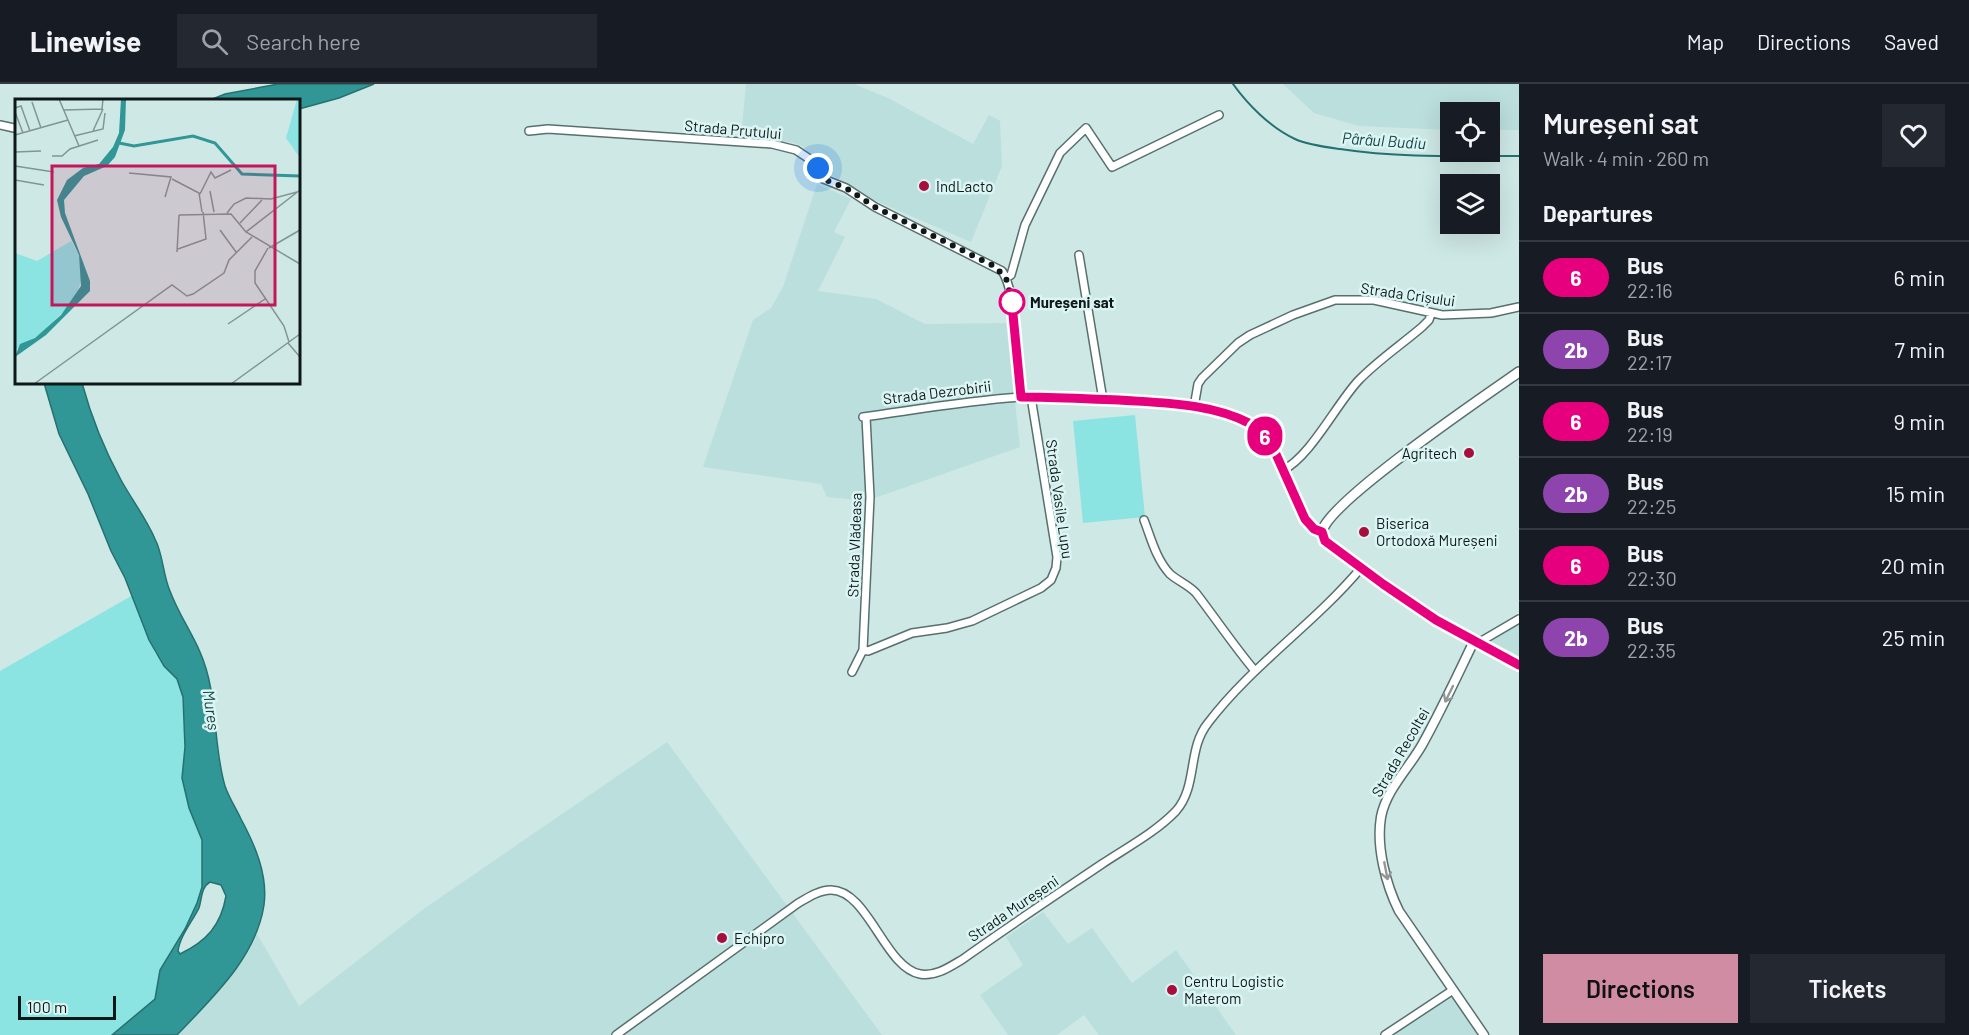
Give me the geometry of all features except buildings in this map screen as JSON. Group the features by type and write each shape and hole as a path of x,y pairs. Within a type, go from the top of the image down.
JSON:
{"main road":[{"path":"1322,532 1326,521 1363,486 1519,372"},
{"name":"Strada Dezrobirii","path":"1322,532 1325,541 1436,620 1519,665"}],"street":[{"path":"1021,397 1011,294 1006,278 1011,275 1025,225 1060,153 1086,128 1112,167 1219,115"},
{"path":"0,125 14,128"},
{"name":"Strada Prutului","path":"529,131 548,129 772,144 796,150 815,161 818,168 816,176 846,188 875,207 994,266 1006,278"},
{"path":"1079,255 1103,400"},
{"name":"Strada Crișului","path":"1194,407 1198,384 1202,378 1238,343 1263,328 1323,303 1348,299 1374,300 1431,314 1467,315 1519,308"},
{"path":"1283,470 1297,461 1356,382 1422,327 1431,314"},
{"name":"Strada Dezrobirii","path":"865,417 1021,397 1194,407 1220,413 1250,423 1271,443 1305,519 1314,529 1322,532"},
{"name":"Strada Vasile Lupu","path":"863,650 868,651 912,633 947,628 972,621 1041,588 1051,580 1056,568 1057,557 1031,397"},
{"name":"Strada Vlădeasa","path":"852,672 863,650 870,497 865,417"},
{"path":"1144,520 1164,566 1171,574 1194,590 1227,638 1255,671"},
{"name":"Strada Mureșeni","path":"616,1035 815,893 831,890 844,893 856,902 895,955 907,967 919,974 946,969 1144,836 1174,813 1183,802 1189,787 1197,740 1206,725 1225,701 1325,608 1361,568"},
{"path":"1476,642 1519,619"},
{"name":"Strada Recoltei","path":"1476,642 1421,747 1385,802 1381,818 1380,840 1392,897 1399,911 1484,1035"},
{"path":"1385,1035 1453,990"}],"shaded area":[{"path":"746,84 854,84 888,98 973,144 989,115 1000,121 1002,166 971,242 869,198 823,170 820,162 802,146 790,142 741,138"},
{"path":"1283,84 1519,84 1519,130 1500,130 1500,102 1440,102 1440,130 1359,126 1314,113"},
{"path":"817,184 851,199 834,232 845,237 818,291 876,299 925,324 1006,323 1020,447 866,501 827,497 821,484 703,467 753,320 771,308 783,287"},
{"path":"1135,415 1145,517 1083,523 1073,421"},
{"path":"133,595 155,653 177,679 182,690 185,747 182,778 189,808 202,840 202,887 185,929 160,970 155,999 112,1035 0,1035 0,671"},
{"path":"1519,622 1519,656 1489,640"},
{"path":"667,742 882,1035 177,1035 224,986 257,934 299,1006 425,908"},
{"path":"1043,912 1068,944 1092,928 1132,983 1176,950 1236,1035 1099,1035 1084,1015 1057,1035 1008,1035 980,995 1023,965 1006,937"},
{"path":"1450,993 1477,1035 1387,1035"}],"water":[{"path":"278,84 374,84 339,98 300,109 300,99 212,99 225,94"},
{"name":"Mureș","path":"44,384 82,384 104,444 121,480 158,545 173,599 206,668 225,786 251,839 262,871 264,905 252,942 231,976 177,1035 112,1035 155,999 160,970 185,929 202,887 202,840 189,808 182,778 185,747 183,697 177,679 164,666 149,640 88,494 59,434","holes":["210,882 221,885 226,896 224,906 211,931 198,944 180,954 178,951 181,940 199,908 207,884"]}],"waterway":[{"name":"Pârâul Budiu","path":"1233,84 1253,108 1269,122 1295,139 1311,144 1362,152 1407,155 1519,156"}],"bus line":[{"name":"6","path":"1011,294 1021,397 1160,403 1194,407 1250,423 1271,443 1305,519 1314,529 1322,532 1325,541 1436,620 1519,665"}],"place":[{"name":"IndLacto","path":"924,186"},
{"name":"Mureșeni sat","path":"1012,302"},
{"name":"Agritech","path":"1469,453"},
{"name":"Biserica Ortodoxă Mureșeni","path":"1364,532"},
{"name":"Echipro","path":"722,938"},
{"name":"Centru Logistic Materom","path":"1172,990"}],"route":[{"path":"818,168 816,176 846,188 875,207 1002,271 1012,302"}]}
